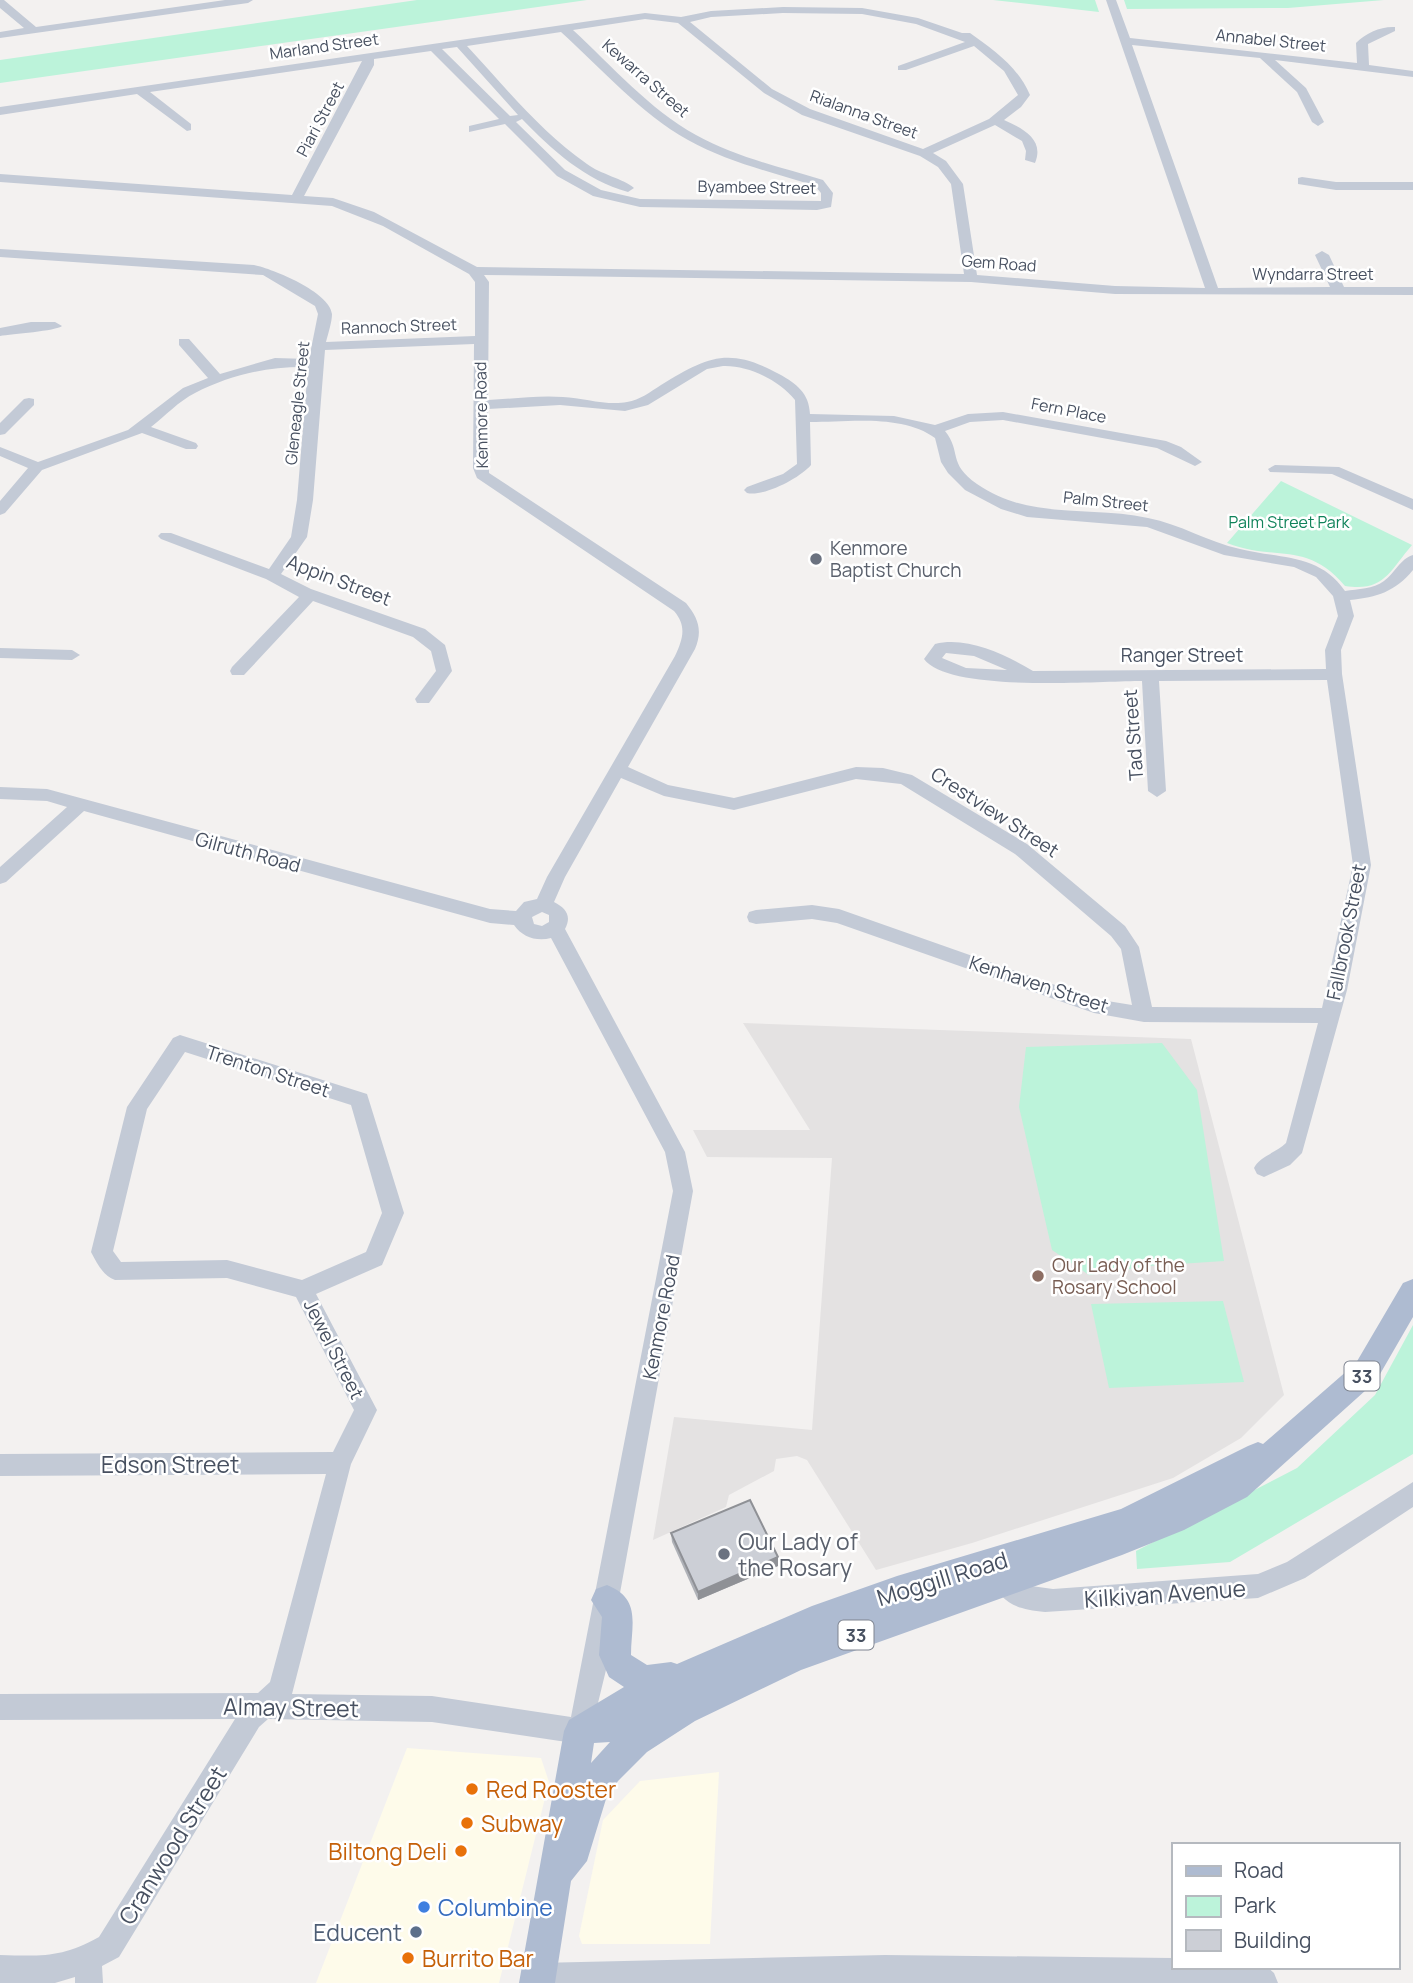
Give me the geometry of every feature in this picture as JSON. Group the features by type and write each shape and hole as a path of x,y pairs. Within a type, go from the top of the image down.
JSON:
{"main road":[{"name":"Moggill Road","path":"555,1875 575,1849 592,1792 606,1769 635,1740 712,1695 795,1657 999,1572 1173,1520 1236,1487 1366,1372 1413,1291"},
{"name":"Moggill Road","path":"538,1980 580,1731 623,1704 682,1676 812,1621 897,1591 999,1572"},
{"path":"607,1600 618,1612 615,1655 620,1666 644,1681 682,1676"},
{"path":"580,1731 620,1724 683,1694 712,1695"}],"street":[{"path":"129,0 146,14"},
{"path":"0,35 246,0"},
{"path":"1111,0 1213,292"},
{"path":"0,2 33,30"},
{"name":"Marland Street","path":"0,111 368,60 458,43 693,9 785,4 862,6 920,16 957,28 1020,83 1024,95 1018,105 994,120 925,153"},
{"name":"Marland Street","path":"678,19 693,9"},
{"name":"Marland Street","path":"653,16 678,19 696,15 759,11 862,10 918,21 976,43"},
{"name":"Rialanna Street","path":"678,19 768,92 806,112 925,153 942,164 957,184 971,278"},
{"name":"Kewarra Street","path":"564,27 669,122 692,137 729,153 819,183 827,193"},
{"path":"1363,66 1362,43 1367,38 1391,29"},
{"name":"Annabel Street","path":"1125,41 1363,66 1413,74"},
{"name":"Byambee Street","path":"433,47 561,173 587,188 621,200 640,203 827,204 827,193 648,191 613,185 581,168 458,43"},
{"path":"902,68 976,43"},
{"path":"1263,55 1303,90 1318,122"},
{"name":"Piari Street","path":"297,198 368,60"},
{"path":"143,93 187,127"},
{"path":"473,129 527,115"},
{"path":"994,120 1029,139 1033,146 1031,160"},
{"path":"0,178 332,202 358,210 474,271"},
{"path":"1302,181 1336,186 1413,186"},
{"name":"Gleneagle Street","path":"0,253 254,269 267,272 310,295 321,304 325,314 315,363 305,500 299,537 272,576"},
{"path":"1322,255 1339,292"},
{"name":"Gem Road","path":"474,271 971,278 1115,290 1213,292"},
{"name":"Kenmore Road","path":"474,271 482,282 480,468 487,481 680,607 692,622 691,641 556,877 544,905"},
{"name":"Wyndarra Street","path":"1213,292 1413,291"},
{"path":"0,332 32,326 54,326"},
{"name":"Rannoch Street","path":"319,346 480,340"},
{"path":"184,342 217,379"},
{"path":"479,405 560,401 625,407 643,402 702,366 725,361 749,365 799,392 803,418 804,465 788,477 752,490"},
{"path":"0,510 37,467 121,439 141,428 188,391 217,379 275,362 315,363"},
{"path":"0,431 29,402"},
{"path":"803,418 871,418 935,430"},
{"name":"Fern Place","path":"935,430 968,418 1018,418 1161,444 1195,462"},
{"path":"141,428 191,446"},
{"name":"Palm Street","path":"935,430 943,439 948,462 961,480 1009,507 1025,512 1133,520 1164,526 1236,553 1306,564 1323,575 1341,596"},
{"path":"0,451 37,467"},
{"path":"1275,469 1334,470 1413,505"},
{"name":"Appin Street","path":"166,536 272,576 310,595 419,633 439,649 444,671 423,699"},
{"path":"1341,596 1380,591 1393,586 1413,561"},
{"path":"238,671 310,595"},
{"name":"Fallbrook Street","path":"1264,1168 1283,1159 1295,1147 1330,1016 1362,865 1334,674 1333,650 1346,616 1341,596"},
{"name":"Ranger Street","path":"1030,676 1003,660 961,647 941,648 932,660 944,669 978,675 1030,676 1150,677 1334,674"},
{"path":"0,653 72,655"},
{"name":"Tad Street","path":"1150,677 1157,791"},
{"name":"Crestview Street","path":"618,771 664,790"},
{"name":"Crestview Street","path":"609,787 664,790 734,804 856,773 883,774 906,779 1021,849 1118,931 1130,947 1144,1014"},
{"name":"Gilruth Road","path":"0,793 47,795 490,916 522,919"},
{"path":"0,877 80,805"},
{"path":"544,905 558,912 560,920 555,928 544,933 533,932 524,927 522,919 531,907 544,905"},
{"name":"Kenhaven Street","path":"756,917 812,912 839,916 1094,1006 1144,1014 1330,1016"},
{"name":"Kenmore Road","path":"555,928 675,1152 683,1191 580,1731"},
{"name":"Trenton Street","path":"115,1271 102,1252 137,1107 180,1043 359,1100 393,1213 374,1258 303,1290"},
{"name":"Jewel Street","path":"115,1271 227,1269 303,1290 366,1410 340,1463 281,1689 265,1706"},
{"name":"Edson Street","path":"0,1465 340,1463"},
{"name":"Kilkivan Avenue","path":"999,1572 1010,1592 1024,1599 1053,1601 1258,1586 1296,1570 1413,1493"},
{"name":"Almay Street","path":"0,1707 265,1706 432,1709 580,1731"},
{"name":"Cranwood Street","path":"88,1971 109,1947 250,1718 265,1706"},
{"path":"0,1969 88,1971"},
{"path":"538,1980 886,1976 1040,1978 1238,1970 1255,1975 1264,1983"}],"shaded area":[{"name":"Our Lady of the Rosary School","path":"743,1023 1191,1039 1284,1395 1241,1438 1173,1478 972,1543 876,1570 807,1460 797,1456 776,1459 774,1471 729,1495 726,1507 653,1540 674,1417 812,1430 832,1158 707,1157 693,1130 810,1130"},
{"path":"407,1748 541,1758 549,1782 499,1983 316,1983"},
{"path":"719,1772 710,1944 582,1944 579,1936 603,1820 640,1781"}],"green space":[{"path":"417,0 587,0 0,83 0,60"},
{"path":"993,0 1095,0 1099,12"},
{"path":"1124,0 1384,0 1288,8 1127,9"},
{"name":"Palm Street Park","path":"1281,481 1412,545 1384,578 1369,586 1358,587 1345,586 1331,572 1303,557 1227,543"},
{"path":"1162,1043 1197,1090 1224,1261 1149,1266 1089,1275 1052,1250 1019,1107 1026,1047"},
{"path":"1223,1301 1244,1382 1109,1388 1091,1304"},
{"path":"1413,1325 1413,1454 1230,1562 1137,1569 1136,1551 1297,1468 1375,1395"}],"building":[{"name":"Our Lady of the Rosary","path":"750,1500 778,1557 698,1592 671,1533"}],"place":[{"name":"Kenmore Baptist Church","path":"816,559"},
{"name":"Our Lady of the Rosary School","path":"1038,1276"},
{"name":"Our Lady of the Rosary","path":"724,1554"},
{"name":"Red Rooster","path":"472,1789"},
{"name":"Subway","path":"467,1823"},
{"name":"Biltong Deli","path":"461,1851"},
{"name":"Columbine","path":"424,1907"},
{"name":"Educent","path":"416,1932"},
{"name":"Burrito Bar","path":"408,1958"}]}
